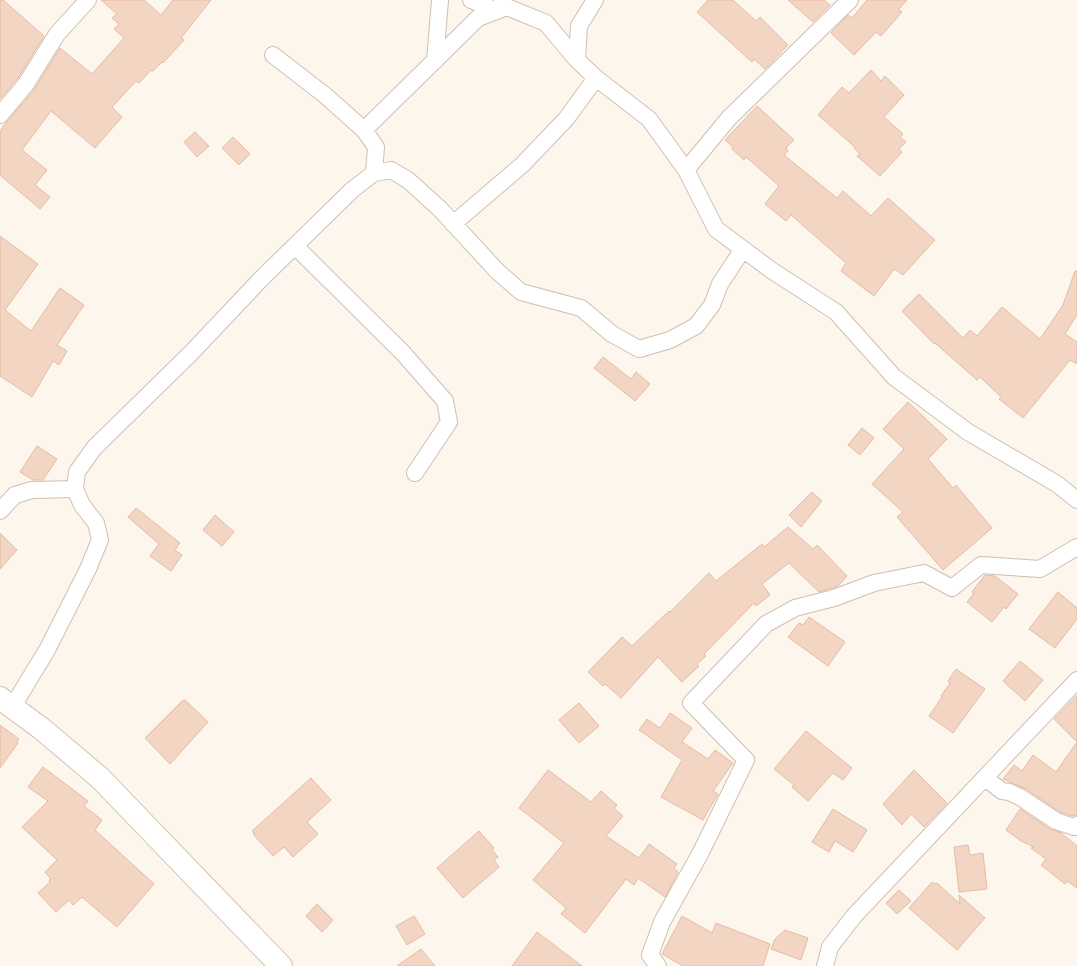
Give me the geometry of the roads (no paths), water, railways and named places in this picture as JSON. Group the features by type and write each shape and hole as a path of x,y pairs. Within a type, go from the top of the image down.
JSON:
{"main road":[{"path":"6,702 42,728 100,778 281,966"}],"street":[{"path":"0,115 26,84 57,34 88,0"},
{"path":"435,61 440,0"},
{"path":"471,0 502,6 546,24 579,26"},
{"path":"577,60 579,26 595,0"},
{"path":"686,170 729,118 850,0"},
{"path":"364,130 478,18 502,6"},
{"path":"546,24 577,60 596,78 649,119 686,170 716,229 771,270 836,312 894,376 968,432 1057,484 1077,500"},
{"path":"273,55 326,96 364,130 376,147 374,173"},
{"path":"453,224 522,165 566,118 596,78"},
{"path":"6,702 47,650 88,569 100,540 96,523 82,505 75,489 77,472 94,448 191,354 352,190 374,173 391,170 408,180 521,292 581,308 612,334 639,349 670,340 696,326 712,305 720,284 743,249"},
{"path":"295,246 403,353 444,401 449,422 415,473"},
{"path":"0,511 15,495 32,490 75,489"},
{"path":"658,966 650,955 662,922 700,852 746,760 691,703 766,624 795,608 834,598 874,583 924,573 952,588 981,565 1040,569 1077,547"},
{"path":"825,966 830,948 854,916 1077,680"},
{"path":"986,778 1002,791 1020,797 1056,821 1074,827 1077,825"}]}
